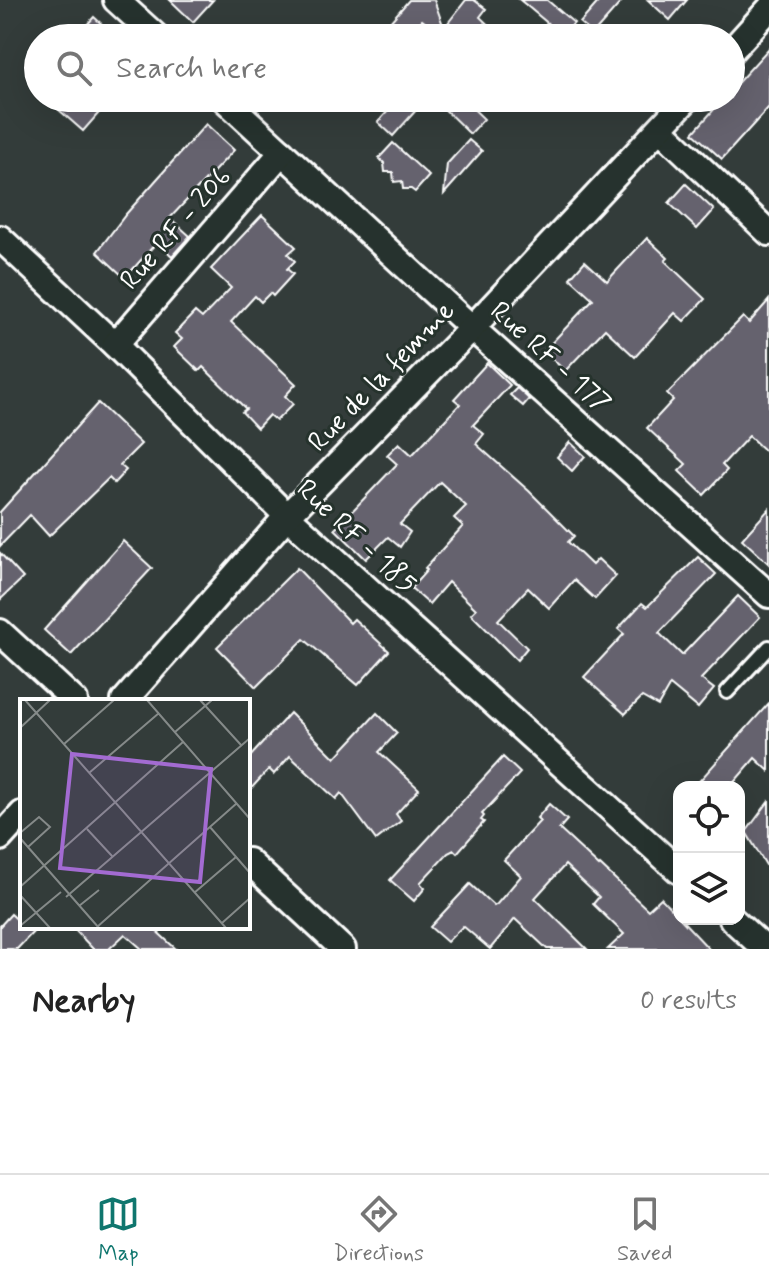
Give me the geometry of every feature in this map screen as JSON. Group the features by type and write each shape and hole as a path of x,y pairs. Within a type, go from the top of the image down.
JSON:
{"street":[{"path":"116,0 143,24"},
{"path":"745,36 769,9"},
{"name":"Rue RF - 177","path":"238,112 472,328 769,595"},
{"name":"Rue de la femme","path":"126,699 287,516 472,328 675,112"},
{"path":"660,129 769,233"},
{"name":"Rue RF - 206","path":"115,345 282,152"},
{"name":"Rue RF - 185","path":"0,238 115,345 287,516 673,866"},
{"path":"0,632 73,699"},
{"path":"0,838 20,816"},
{"path":"250,863 343,949"},
{"path":"739,925 760,942"}],"lane":[{"path":"727,692 769,647"}],"building":[{"path":"170,0 213,0 193,22"},
{"path":"409,0 434,0 443,24 427,24 422,20 419,24 388,24"},
{"path":"466,0 474,0 486,9 480,17 487,24 447,24"},
{"path":"520,0 547,0 574,23 549,24"},
{"path":"600,0 623,0 602,24 580,23"},
{"path":"648,0 687,0 670,20"},
{"path":"94,17 102,24 88,24"},
{"path":"769,48 769,107 722,159 693,133 712,112 745,112 745,75"},
{"path":"61,112 100,112 83,131"},
{"path":"387,112 414,112 393,136 378,122"},
{"path":"447,112 477,112 484,119 470,134"},
{"path":"206,124 234,150 170,218 190,236 172,256 157,242 125,278 97,252 126,214"},
{"path":"469,140 482,151 444,194 447,164"},
{"path":"393,143 429,176 415,192 403,189 402,181 394,182 393,172 385,172 384,163 379,158"},
{"path":"686,184 714,210 697,229 669,203"},
{"path":"262,215 296,247 288,254 295,261 287,269 293,274 273,296 270,293 261,302 255,296 231,322 296,384 285,396 293,404 276,421 269,415 257,428 242,412 246,409 203,367 199,371 174,347 182,339 175,333 195,312 202,318 231,288 211,269"},
{"path":"647,238 668,258 665,261 705,299 684,321 675,313 635,357 605,329 565,371 544,351 593,299 570,278 585,261 607,281"},
{"path":"769,300 769,455 749,436 722,465 727,470 704,495 679,471 686,464 647,428 673,400 667,394 743,317 749,323"},
{"path":"487,363 510,385 473,425 484,434 476,444 574,536 568,542 592,565 598,559 616,576 595,599 574,580 549,608 528,588 498,620 527,648 517,660 471,614 476,609 448,582 429,604 411,588 463,526 454,518 466,506 440,482 400,524 410,532 400,547 388,537 366,559 335,529 397,464 387,455 399,443 412,455 460,404 454,399"},
{"path":"517,388 529,399 523,406 510,395"},
{"path":"98,403 141,444 120,465 126,470 114,483 109,478 49,536 30,515 0,546 0,512"},
{"path":"570,442 585,456 572,471 557,457"},
{"path":"769,509 769,564 742,539"},
{"path":"123,541 152,568 71,655 44,630"},
{"path":"0,553 23,578 0,600"},
{"path":"698,557 716,574 659,633 682,655 738,596 760,617 701,679 714,689 698,708 670,685 658,706 642,697 625,714 584,677 624,634 618,629 642,603 647,607"},
{"path":"297,568 350,623 354,619 389,651 358,685 304,639 256,687 217,647"},
{"path":"769,703 769,771 755,758 735,781 699,781"},
{"path":"290,713 335,758 377,713 397,733 379,752 419,789 396,814 401,821 376,840 341,793 336,799 290,756 274,774 269,769 250,790 250,757"},
{"path":"503,757 520,773 482,814 481,820 484,822 457,853 454,850 448,853 420,883 425,888 414,901 390,880"},
{"path":"769,801 769,870 746,832"},
{"path":"549,804 567,820 559,829 599,866 648,910 661,898 673,911 673,925 686,925 709,949 608,949 624,934 593,904 599,897 565,865 535,898 587,949 547,949 515,919 490,949 463,926 447,942 430,927 470,884 494,906 497,904 521,876 504,860 540,821 537,818"},
{"path":"11,914 20,922 20,929 36,929 17,949 0,949 0,926"},
{"path":"74,929 154,929 176,949 142,949 125,934 109,949 93,949"}]}
